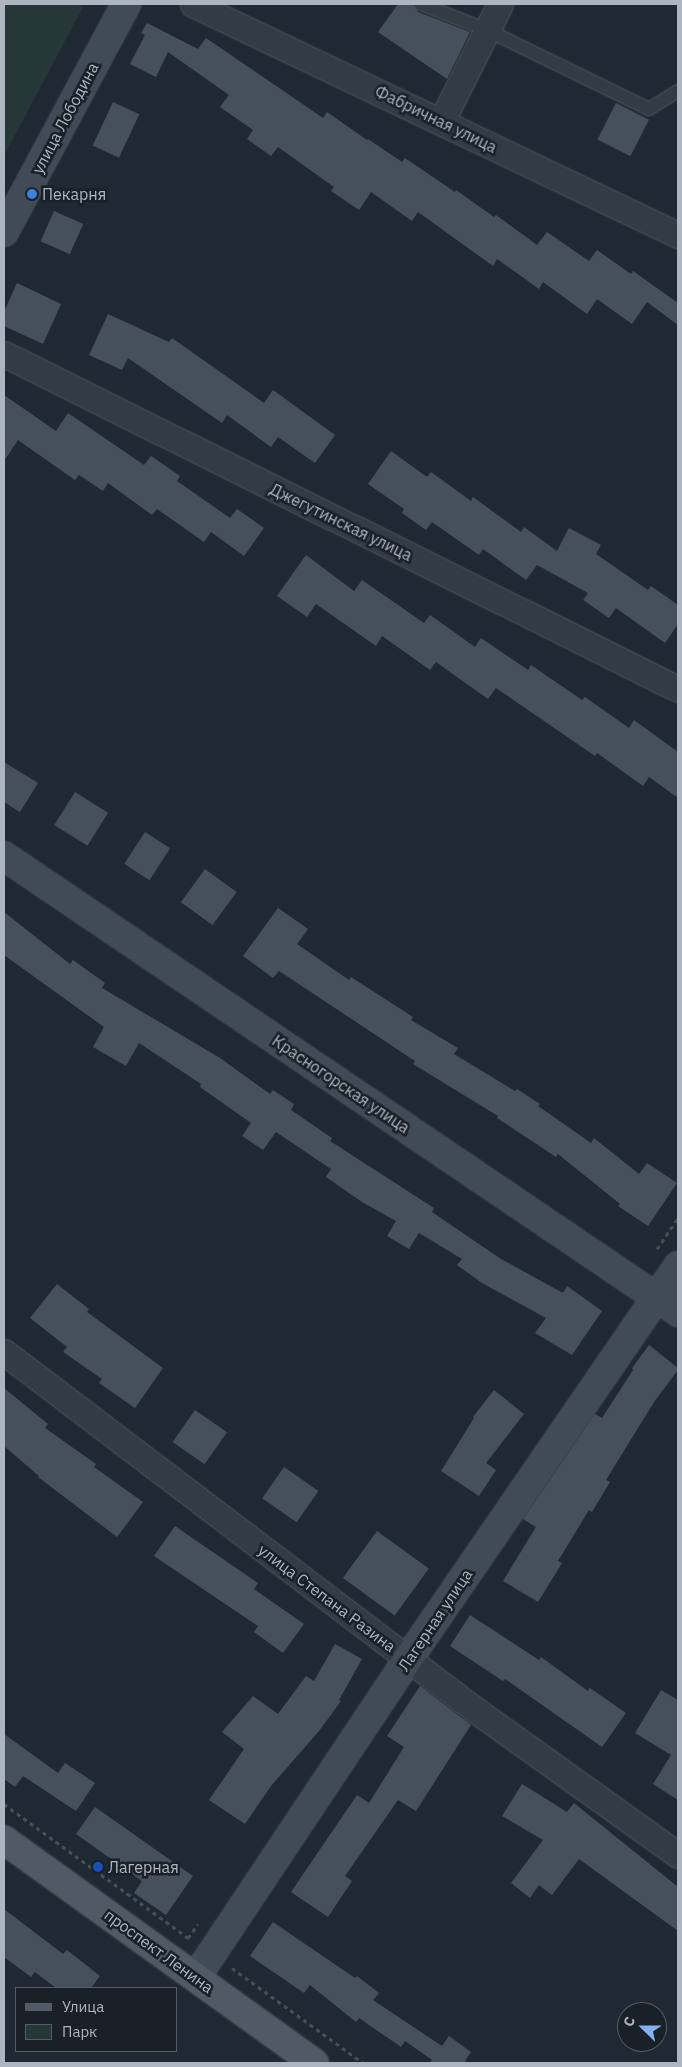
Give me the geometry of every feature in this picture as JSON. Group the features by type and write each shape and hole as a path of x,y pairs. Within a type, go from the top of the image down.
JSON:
{"main road":[{"name":"проспект Ленина","path":"4,1840 314,2063"}],"street":[{"name":"улица Лободина","path":"4,232 126,4"},
{"name":"Фабричная улица","path":"194,4 678,235"},
{"path":"441,122 500,4"},
{"name":"Джегутинская улица","path":"4,354 678,689"},
{"name":"Красногорская улица","path":"4,856 668,1305"},
{"name":"Лагерная улица","path":"196,1977 408,1659 668,1305 678,1266"},
{"name":"улица Степана Разина","path":"4,1352 408,1659 678,1856"}],"lane":[{"path":"421,4 487,30 649,109 678,91"}],"path":[{"path":"4,1804 188,1938"},
{"path":"212,1954 363,2063"}],"green space":[{"path":"4,4 76,4 83,7 4,156"}],"building":[{"path":"398,4 413,4 418,12 470,32 447,79 378,32"},
{"path":"147,23 198,49 206,38 323,118 327,112 402,162 405,158 455,192 456,190 494,217 496,215 537,245 547,232 589,261 597,250 631,274 633,271 678,303 678,325 647,302 632,324 597,299 587,314 543,282 539,289 497,259 493,266 418,212 412,221 371,192 359,210 331,191 334,187 278,147 271,156 247,139 253,130 220,107 229,95 168,52 156,77 130,64 145,35 141,33"},
{"path":"113,102 139,114 119,158 93,146"},
{"path":"616,103 649,120 630,156 597,140"},
{"path":"54,211 83,224 70,254 41,241"},
{"path":"17,283 61,304 43,344 4,326 4,312"},
{"path":"108,314 169,342 172,338 264,403 273,390 335,435 315,463 278,437 271,447 227,415 222,423 128,358 122,370 89,355"},
{"path":"4,395 56,431 68,413 144,465 151,456 180,476 177,481 230,518 237,509 264,528 244,556 211,532 204,542 157,509 152,515 108,483 103,491 79,475 75,480 18,440 4,461"},
{"path":"391,451 427,477 431,472 471,501 473,497 521,532 524,527 557,551 569,528 601,545 596,554 648,590 651,586 678,605 678,624 665,643 616,608 609,618 583,600 588,593 537,565 526,580 483,549 479,555 432,522 426,530 402,513 404,509 368,484"},
{"path":"306,555 354,591 362,580 424,623 430,615 475,647 481,638 528,670 531,665 582,700 585,697 629,728 634,720 678,752 678,798 649,777 643,786 597,753 595,756 496,688 488,699 436,662 430,670 382,636 376,646 316,604 307,617 277,596"},
{"path":"4,762 38,783 20,812 4,802"},
{"path":"75,792 108,813 87,846 54,825"},
{"path":"145,832 170,848 149,880 124,864"},
{"path":"205,869 237,892 212,925 181,902"},
{"path":"278,908 308,929 297,944 349,980 351,977 413,1017 411,1020 458,1048 454,1054 515,1091 517,1089 591,1143 594,1138 639,1174 647,1163 677,1183 648,1226 618,1206 620,1204 558,1154 556,1157 497,1118 498,1116 413,1064 415,1061 279,971 273,978 243,956"},
{"path":"4,912 70,964 73,960 105,983 102,988 220,1058 270,1094 273,1090 294,1104 291,1110 332,1138 330,1141 434,1208 432,1212 501,1259 563,1293 567,1286 602,1311 572,1355 535,1333 546,1318 482,1283 457,1265 462,1259 419,1233 409,1249 387,1236 396,1221 362,1202 326,1177 331,1169 276,1132 263,1150 242,1136 251,1123 200,1087 201,1084 139,1043 126,1066 93,1047 104,1027 4,955"},
{"path":"57,1284 89,1309 87,1312 163,1368 135,1408 99,1383 102,1379 63,1352 67,1347 30,1318"},
{"path":"649,1345 678,1368 678,1370 654,1402 606,1480 610,1482 592,1512 589,1510 558,1561 562,1563 538,1602 503,1581 536,1527 523,1519 595,1414 602,1418 633,1370 632,1368"},
{"path":"4,1388 48,1424 45,1428 96,1464 94,1467 143,1502 117,1537 38,1477 4,1446"},
{"path":"494,1390 524,1414 486,1463 496,1470 479,1496 441,1471 473,1417"},
{"path":"195,1410 227,1432 205,1464 173,1442"},
{"path":"284,1467 318,1491 297,1522 262,1498"},
{"path":"175,1526 258,1583 254,1589 304,1624 283,1653 254,1632 258,1626 154,1556"},
{"path":"377,1531 429,1569 395,1616 343,1578"},
{"path":"470,1615 539,1660 541,1657 588,1691 590,1688 626,1713 602,1747 505,1679 503,1681 450,1646"},
{"path":"335,1644 362,1659 339,1700 341,1701 319,1731 271,1786 245,1824 209,1800 244,1749 222,1732 253,1696 278,1714 306,1676 314,1681"},
{"path":"420,1686 471,1725 416,1811 398,1800 345,1876 352,1881 328,1917 291,1892 357,1795 369,1803 404,1747 387,1736"},
{"path":"661,1690 678,1700 678,1800 653,1784 671,1755 635,1733"},
{"path":"4,1734 58,1773 65,1763 95,1783 76,1811 23,1776 15,1787 4,1779"},
{"path":"522,1784 567,1812 574,1803 678,1887 678,1931 579,1859 552,1895 539,1885 530,1898 511,1883 543,1840 502,1816"},
{"path":"95,1807 193,1876 166,1915 134,1893 142,1881 76,1834"},
{"path":"4,1909 63,1954 67,1950 100,1976 92,1987 55,1987 35,1972 31,1977 4,1957"},
{"path":"273,1922 355,1978 357,1976 379,1993 373,2000 442,2046 449,2036 471,2052 465,2061 468,2063 429,2063 432,2060 405,2041 401,2047 359,2018 356,2022 310,1985 304,1993 250,1956"}],"place":[{"name":"Пекарня","path":"32,194"},
{"name":"Лагерная","path":"98,1867"}]}
